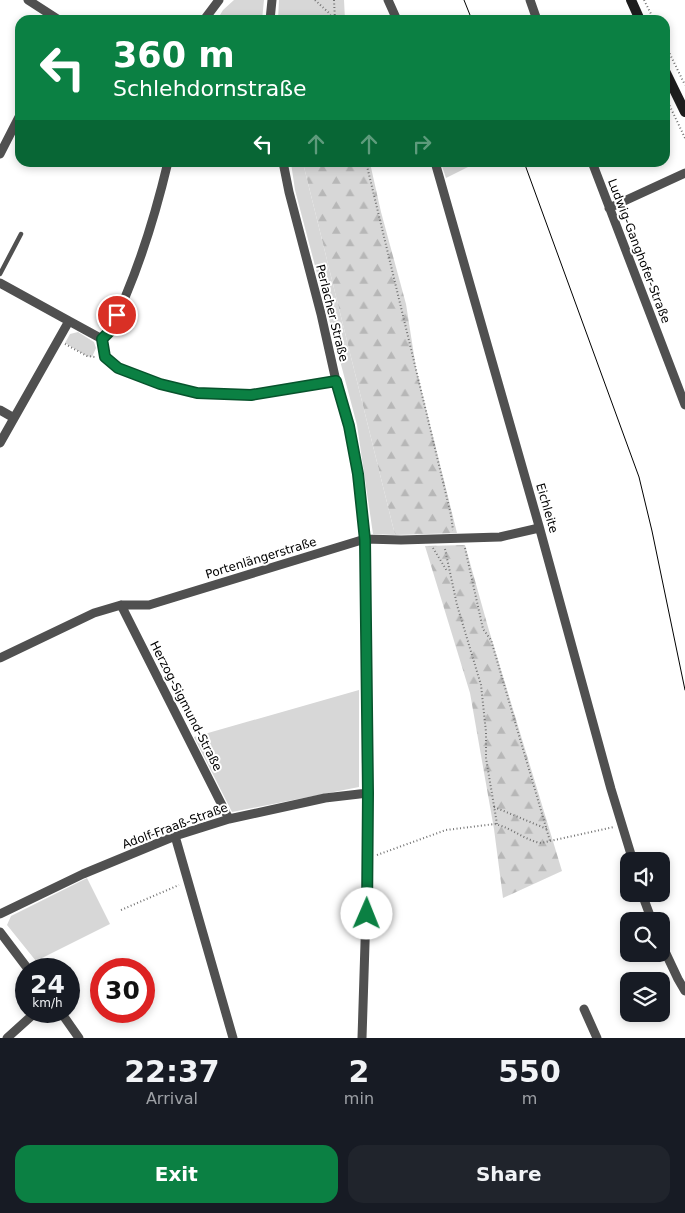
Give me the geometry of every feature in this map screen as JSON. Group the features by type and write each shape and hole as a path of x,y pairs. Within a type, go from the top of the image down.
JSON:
{"main road":[{"path":"631,0 638,15"},
{"path":"670,81 685,112"}],"street":[{"path":"28,0 50,15"},
{"path":"208,15 219,0"},
{"path":"270,15 272,0"},
{"path":"388,0 395,15"},
{"path":"530,0 535,15"},
{"path":"0,154 15,125"},
{"path":"102,339 111,330 134,276 167,167"},
{"name":"Perlacher Straße","path":"284,167 336,381 349,426 358,474 365,540 368,857 362,1038"},
{"name":"Eichleite","path":"435,167 540,528 630,852"},
{"name":"Ludwig-Ganghofer-Straße","path":"594,167 685,405"},
{"path":"609,208 685,173"},
{"path":"0,283 102,339"},
{"path":"1,441 69,321"},
{"path":"102,339 105,357 118,368 160,384 197,393 251,395 336,381"},
{"path":"0,410 14,418"},
{"name":"Portenlängerstraße","path":"0,658 94,613 121,605 149,605 365,540 500,537 540,528"},
{"name":"Herzog-Sigmund-Straße","path":"121,605 228,819"},
{"name":"Adolf-Fraaß-Straße","path":"0,914 83,874 175,836 228,819 324,798 368,793"},
{"path":"175,836 233,1038"},
{"path":"0,932 20,958"},
{"path":"670,961 685,991"},
{"path":"584,1009 597,1038"},
{"path":"7,1038 23,1023"},
{"path":"68,1023 79,1038"}],"lane":[{"path":"0,274 21,234"}],"path":[{"path":"315,0 331,15"},
{"path":"334,0 334,15"},
{"path":"644,0 652,15"},
{"path":"670,54 685,85"},
{"path":"670,106 685,138"},
{"path":"367,167 458,539 483,629 491,640 550,841"},
{"path":"58,339 87,356 105,357"},
{"path":"443,539 456,605 481,685 486,732 486,758 496,824"},
{"path":"427,540 449,574"},
{"path":"494,807 547,829"},
{"path":"368,857 446,830 496,824 530,841 541,843 622,825"},
{"path":"121,910 188,881"}],"green space":[{"path":"234,0 264,0 262,15 220,15"},
{"path":"279,0 344,0 345,15 278,15"},
{"path":"292,167 304,167 395,535 373,534 357,425 295,190"},
{"path":"304,167 371,167 406,304 416,368 457,533 395,535"},
{"path":"443,167 468,167 446,178"},
{"path":"78,332 94,342 96,348 92,357 65,343 70,334"},
{"path":"465,545 562,871 503,898 494,829 470,693 425,546"},
{"path":"359,690 359,787 232,812 194,737"},
{"path":"87,878 110,924 42,958 34,958 7,925 11,916"}],"tram line":[{"path":"464,0 470,15"},
{"path":"526,167 639,477 685,690"}],"route":[{"path":"117,315 111,330 102,339 105,357 118,368 160,384 197,393 251,395 336,381 349,426 358,474 365,540 368,793 367,914"}]}
